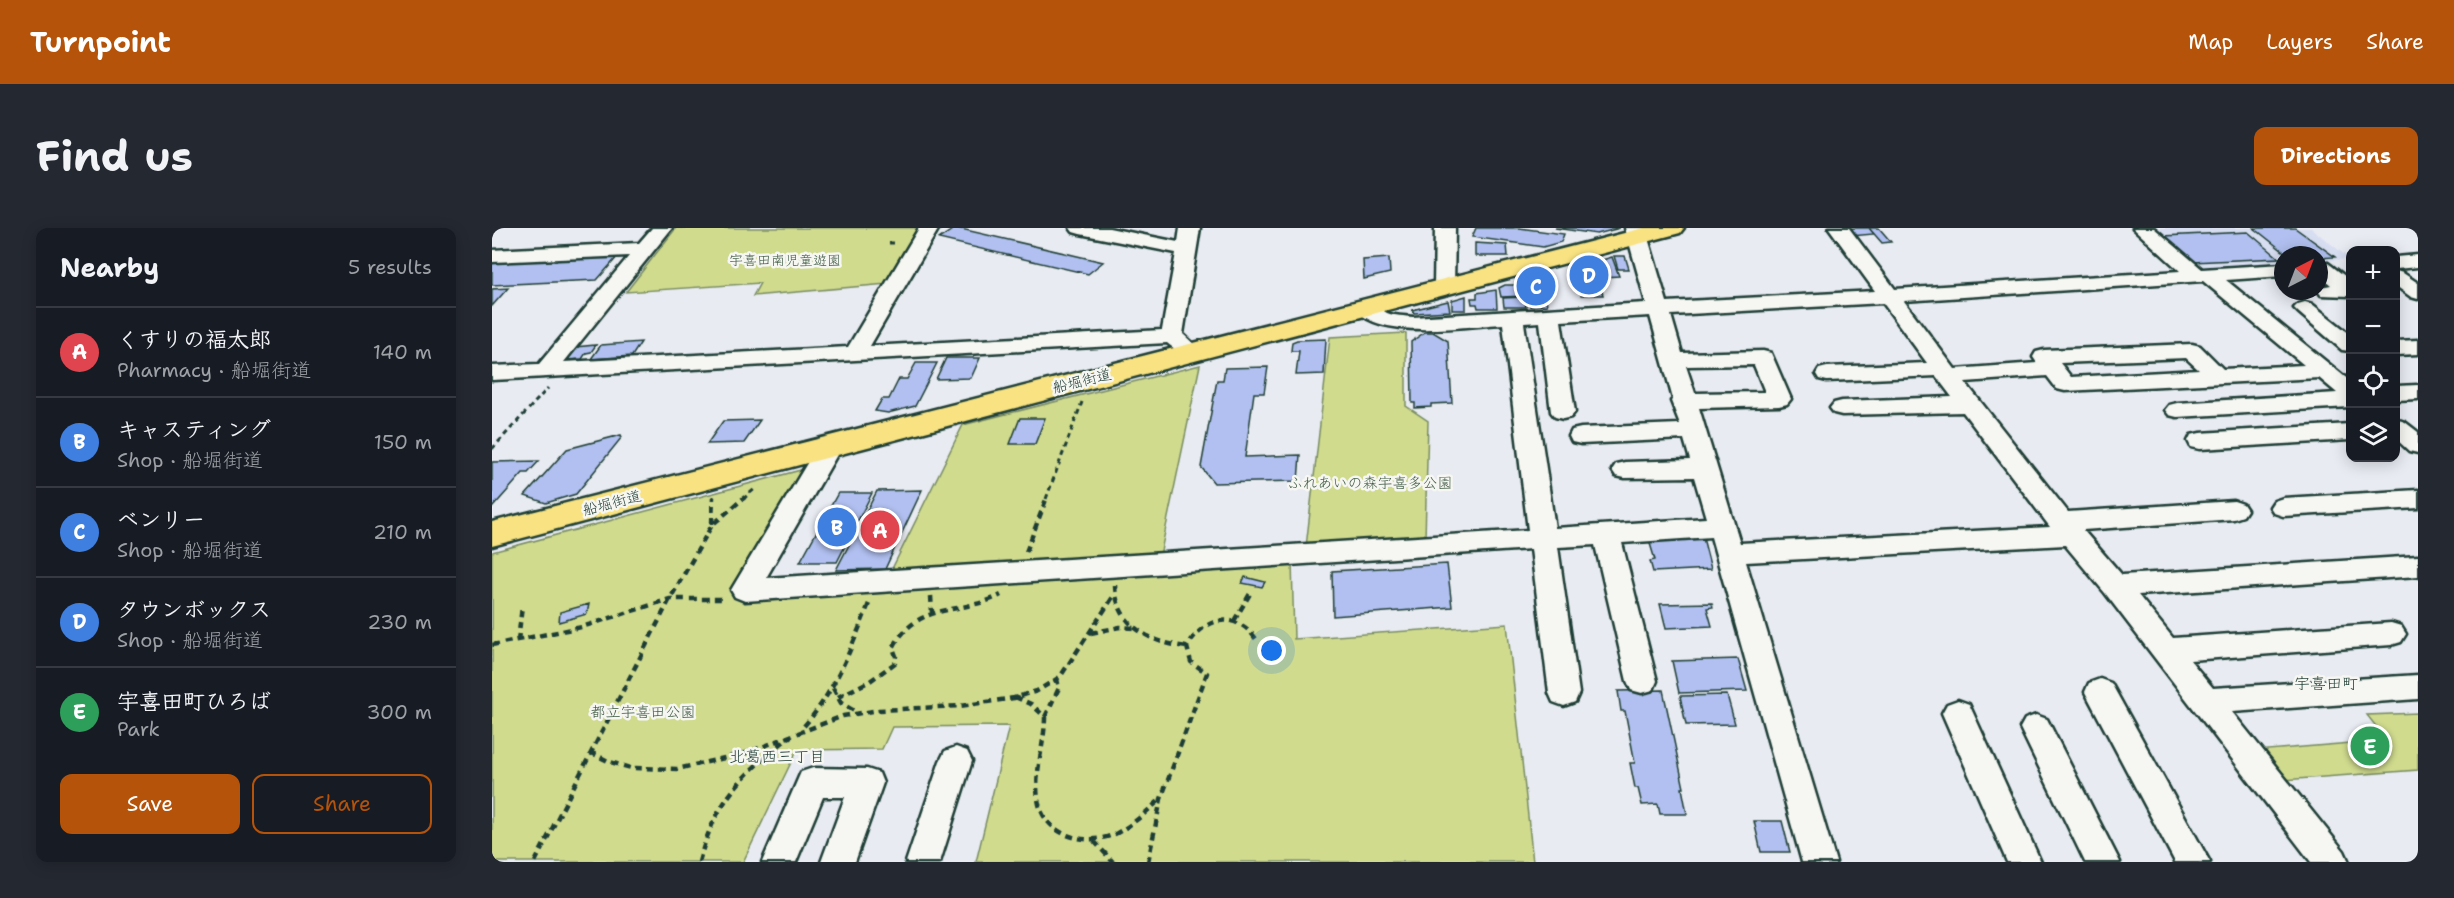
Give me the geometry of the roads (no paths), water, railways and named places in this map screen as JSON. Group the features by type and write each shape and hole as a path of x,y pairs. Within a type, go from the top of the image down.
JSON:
{"main road":[{"name":"船堀街道","path":"492,534 830,446 1182,344 1366,308 1636,232 1672,228"}],"street":[{"path":"556,370 662,228"},
{"path":"855,353 929,228"},
{"path":"1080,228 1186,249"},
{"path":"492,373 855,353 1182,344 1186,249 1190,228"},
{"path":"1444,287 1445,228"},
{"path":"1839,228 1970,404 2332,862"},
{"path":"2143,228 2302,352 2346,389"},
{"path":"1636,232 1683,401 1819,862"},
{"path":"492,256 646,249"},
{"path":"2400,263 2418,261"},
{"path":"2328,267 2346,266"},
{"path":"1366,308 1376,317 1394,322 1513,319 2274,271"},
{"path":"2328,274 2350,290 2328,291"},
{"path":"2400,280 2418,293"},
{"path":"2400,304 2418,303"},
{"path":"2305,308 2346,342"},
{"path":"1550,316 1563,412"},
{"path":"1513,319 1564,693"},
{"path":"2400,348 2418,348"},
{"path":"2302,352 2346,350"},
{"path":"1672,360 1763,358 1779,399 1683,401"},
{"path":"1827,374 2052,369 2065,384 2325,371"},
{"path":"2400,393 2418,392"},
{"path":"2177,410 2346,400"},
{"path":"1842,408 1970,404"},
{"path":"1581,436 1692,431"},
{"path":"2200,441 2346,432"},
{"path":"830,446 746,590 1720,527"},
{"path":"1625,470 1703,468"},
{"path":"2283,507 2418,499"},
{"path":"1729,553 2067,528 2234,510"},
{"path":"1606,534 1642,681"},
{"path":"2115,586 2418,566"},
{"path":"2165,650 2391,634"},
{"path":"2205,701 2418,687"},
{"path":"2100,692 2193,862"},
{"path":"1958,713 2024,862"},
{"path":"2036,728 2103,862"},
{"path":"922,862 956,761"},
{"path":"779,862 813,782 867,783 838,862"}],"place":[{"name":"タウンボックス","path":"1589,275"},
{"name":"ベンリー","path":"1536,286"},
{"name":"キャスティング","path":"837,527"},
{"name":"くすりの福太郎","path":"880,530"},
{"name":"宇喜田町ひろば","path":"2370,746"}],"district":[{"name":"宇喜田町","path":"2326,683"},
{"name":"北葛西三丁目","path":"777,756"}],"park label":[{"name":"宇喜田南児童遊園","path":"785,260"},
{"name":"ふれあいの森宇喜多公園","path":"1370,483"},
{"name":"都立宇喜田公園","path":"643,712"}]}
